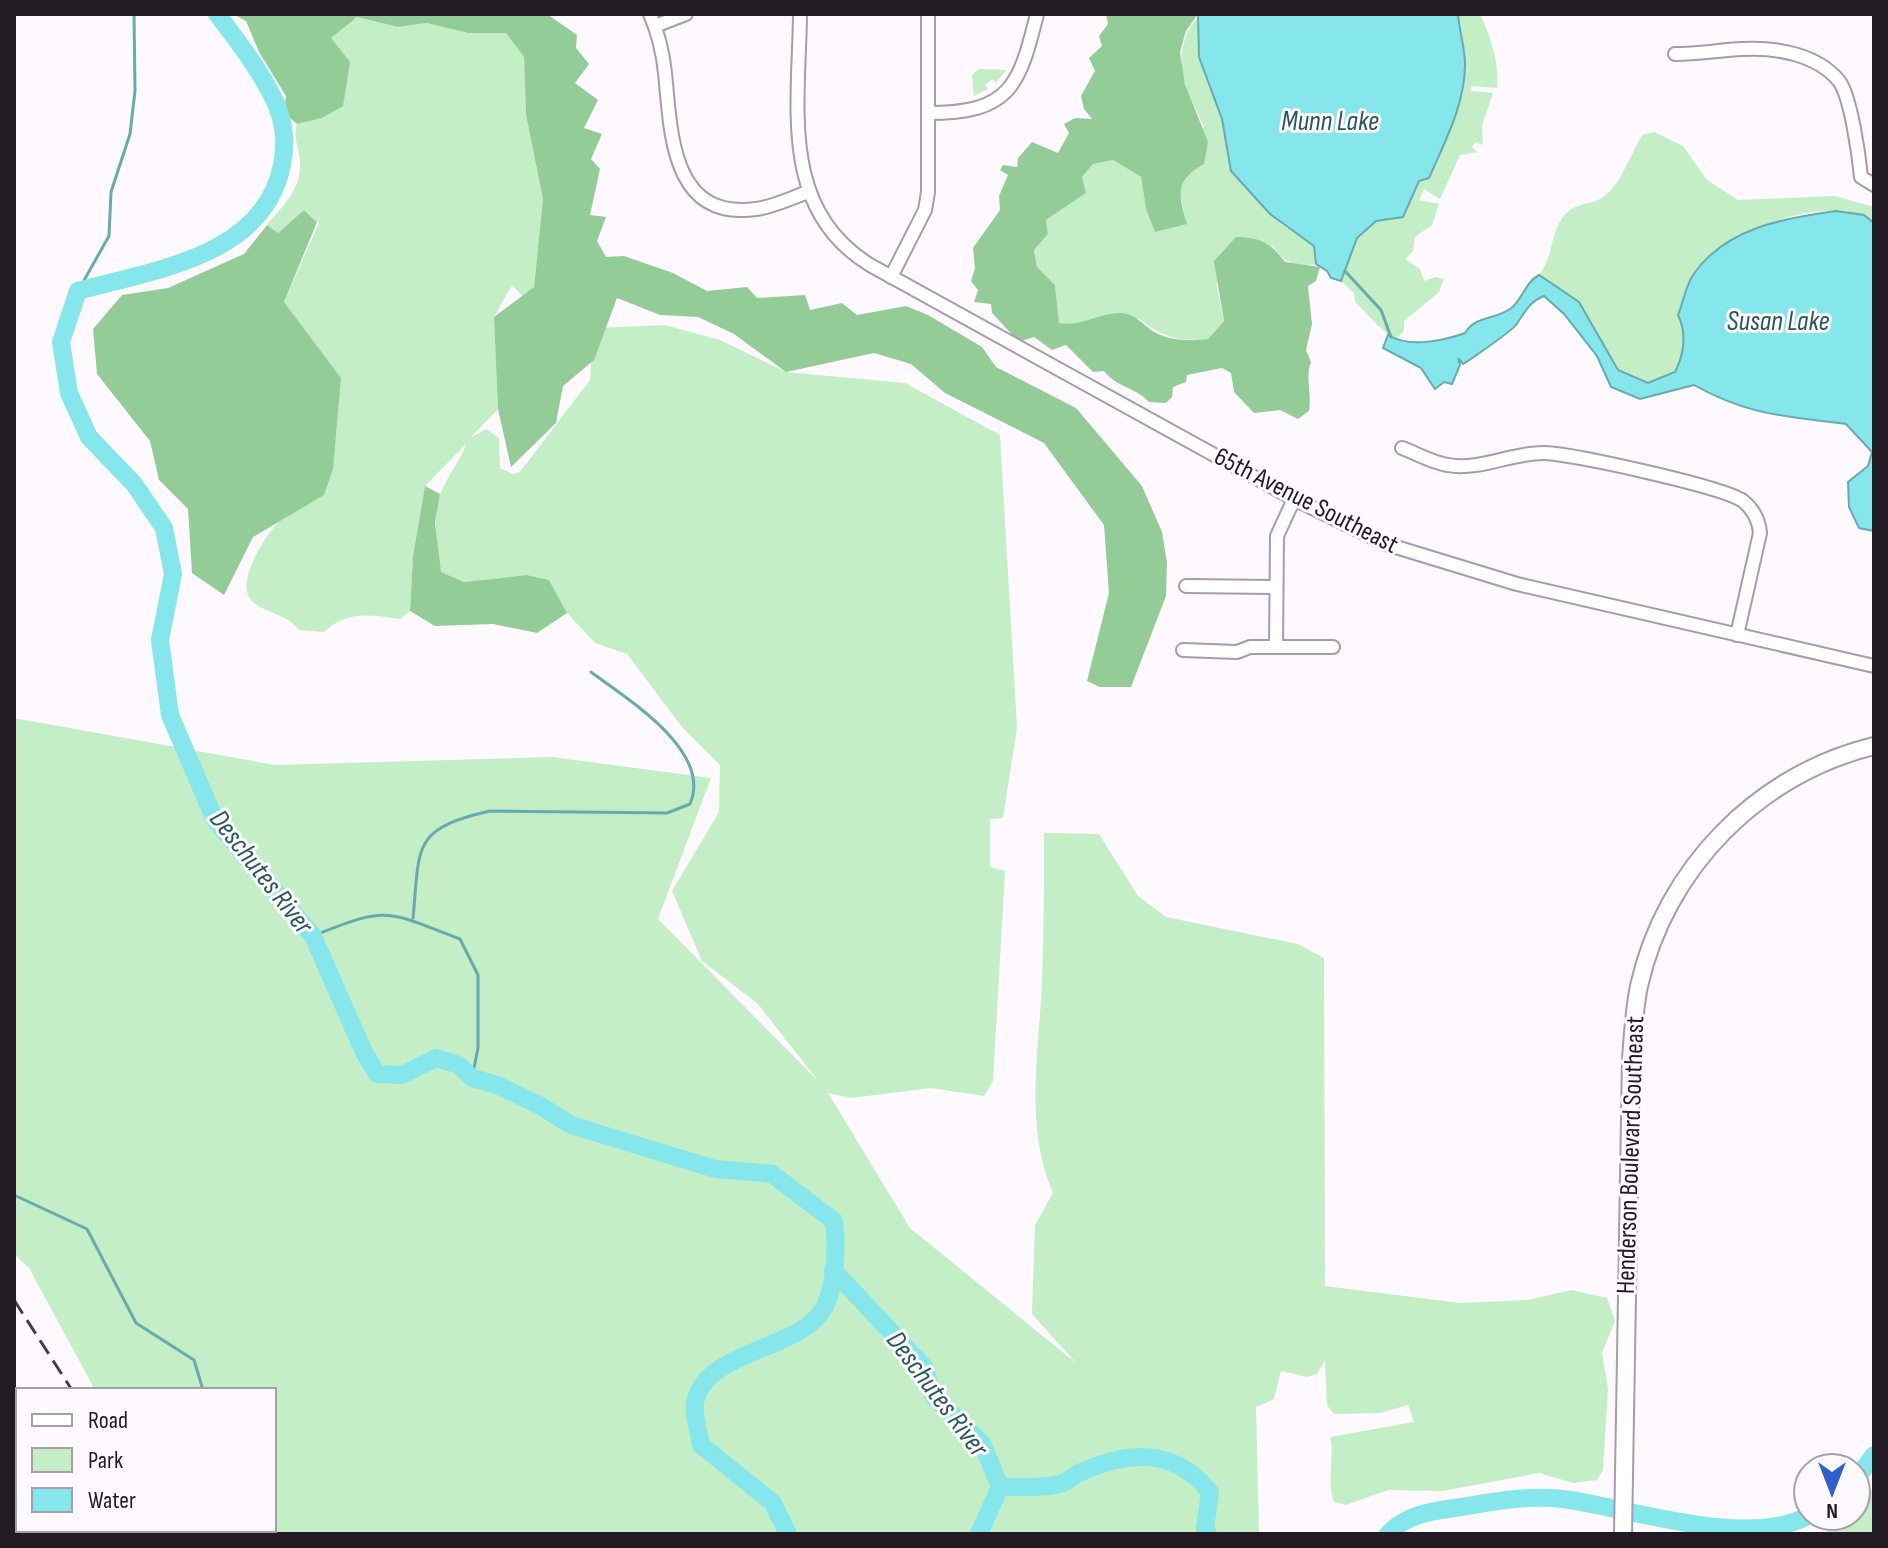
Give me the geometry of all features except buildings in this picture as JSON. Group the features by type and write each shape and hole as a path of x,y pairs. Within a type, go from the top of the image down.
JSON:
{"street":[{"path":"686,14 652,20 665,72 673,151 695,191 716,204 747,210 808,192 799,141 800,14"},
{"path":"891,277 925,210 928,14"},
{"path":"928,113 969,112 999,98 1019,75 1036,16 1021,14"},
{"path":"1675,54 1773,50 1812,59 1840,82 1857,141 1861,177 1870,184"},
{"name":"65th Avenue Southeast","path":"808,192 817,212 840,242 857,257 1294,499 1386,544 1440,563 1874,666"},
{"path":"1402,448 1447,465 1482,464 1521,454 1555,454 1715,489 1742,500 1756,518 1760,533 1737,635"},
{"path":"1276,646 1277,536 1294,499"},
{"path":"1186,586 1276,587"},
{"path":"1183,650 1237,652 1250,647 1333,647"},
{"name":"Henderson Boulevard Southeast","path":"1623,1534 1631,1059 1635,1010 1645,964 1671,901 1724,830 1758,801 1800,775 1838,757 1874,746"}],"green space":[{"path":"233,14 547,14 577,35 576,48 589,64 575,83 598,100 584,128 602,134 591,159 600,169 590,215 606,217 597,241 606,257 624,256 673,273 707,291 747,287 757,298 805,295 810,310 842,303 857,315 906,306 928,315 982,347 996,367 1076,408 1142,486 1162,532 1167,563 1166,596 1131,687 1100,687 1087,681 1109,593 1104,525 1044,443 945,393 911,364 874,353 786,372 734,334 698,317 660,315 617,298 594,360 563,386 556,423 511,467 498,409 494,317 534,287 543,199 526,115 524,57 506,33 468,33 427,23 398,27 357,17 331,38 350,62 343,106 322,118 297,124 284,113 286,96 259,52 246,21"},
{"path":"1106,14 1198,14 1186,31 1180,52 1185,84 1208,142 1204,164 1188,176 1181,189 1187,224 1155,232 1146,209 1141,177 1113,160 1093,164 1082,177 1086,193 1046,220 1048,234 1034,250 1037,267 1055,285 1059,323 1076,323 1120,313 1131,315 1164,336 1183,340 1208,339 1224,321 1214,261 1236,237 1259,240 1275,250 1285,262 1320,267 1316,281 1308,286 1312,324 1306,350 1311,362 1309,411 1298,419 1280,410 1254,413 1234,392 1231,373 1222,368 1187,375 1186,382 1173,387 1172,397 1166,403 1149,402 1114,381 1104,371 1093,372 1066,345 1052,350 1034,337 1019,342 992,313 991,304 974,302 978,290 971,281 975,268 973,248 1000,210 999,196 1008,175 1000,170 1003,165 1017,167 1018,158 1032,142 1058,153 1069,133 1064,124 1075,118 1092,119 1084,109 1081,96 1095,71 1089,58 1102,46 1099,36 1108,24"},
{"path":"1458,14 1480,14 1493,50 1497,88 1471,86 1471,91 1493,93 1482,125 1483,145 1475,142 1472,147 1477,152 1460,155 1440,199 1424,189 1419,200 1439,204 1432,225 1415,237 1413,251 1405,259 1420,269 1424,281 1436,277 1444,279 1439,292 1404,321 1404,331 1395,339 1355,302 1354,293 1341,281 1357,238 1377,221 1403,217 1419,180 1429,177 1463,94 1465,64"},
{"path":"357,17 398,27 427,23 468,33 506,33 524,57 526,115 543,199 534,287 522,296 512,285 494,317 498,409 470,438 486,429 499,438 500,468 513,474 520,472 590,380 594,328 665,325 720,340 786,372 905,383 1000,435 1017,728 1003,818 990,819 990,867 1005,871 993,1081 984,1096 931,1088 851,1098 828,1093 910,1228 1076,1363 1032,1314 1035,1225 1053,1193 1044,1167 1036,1115 1043,963 1044,833 1099,834 1138,896 1166,917 1298,944 1324,958 1325,1286 1460,1303 1528,1300 1571,1290 1607,1298 1615,1321 1602,1353 1608,1389 1603,1470 1597,1480 1573,1483 1539,1473 1443,1491 1388,1490 1346,1505 1334,1502 1330,1437 1414,1422 1408,1405 1380,1413 1334,1414 1327,1405 1325,1361 1317,1374 1307,1377 1281,1371 1274,1399 1256,1407 1259,1534 172,1534 276,1532 276,1388 94,1388 29,1268 14,1254 14,718 275,765 552,757 711,778 658,919 819,1082 758,1004 702,961 672,891 719,812 720,765 682,727 627,654 595,643 567,613 549,580 527,575 464,582 440,572 436,534 438,504 466,444 425,486 413,556 410,611 400,619 360,616 342,620 324,632 299,630 286,619 258,606 249,597 247,579 250,568 268,535 286,516 324,495 341,378 284,302 319,223 304,210 278,233 267,225 290,197 298,181 297,124 322,118 328,37"},
{"path":"1198,17 1199,57 1222,118 1231,171 1281,224 1315,246 1316,264 1291,262 1273,246 1216,284 1224,321 1208,339 1171,337 1140,319 1076,326 1059,323 1055,285 1037,267 1034,250 1048,234 1046,220 1086,193 1082,177 1093,164 1113,160 1141,177 1146,209 1186,224 1180,191 1204,126 1186,84 1182,57 1189,30"},
{"path":"979,69 1006,70 996,83 992,79 985,85 988,89 974,96 972,75"},
{"path":"1654,132 1683,146 1707,180 1738,200 1835,196 1874,207 1874,223 1855,214 1832,211 1805,213 1751,231 1727,245 1707,260 1688,284 1678,315 1683,329 1683,344 1675,372 1647,383 1618,370 1568,294 1539,275 1563,217 1571,209 1608,193 1642,135"},
{"path":"304,210 317,222 284,302 341,378 333,469 324,495 253,537 224,595 192,573 188,509 159,480 150,441 97,374 93,329 122,295 168,288 244,254 267,225 278,233"},
{"path":"425,486 440,494 435,522 441,572 464,582 527,575 549,580 567,613 537,633 493,624 435,626 410,611 413,556"},
{"path":"1874,1487 1874,1534 1817,1534 1872,1532"}],"water":[{"name":"Munn Lake","path":"1198,14 1458,14 1465,58 1462,94 1429,178 1419,181 1403,217 1376,221 1357,238 1341,281 1331,278 1316,264 1314,246 1270,214 1231,171 1222,119 1199,57"},
{"name":"Susan Lake","path":"1836,211 1864,215 1874,223 1874,531 1859,528 1849,507 1848,482 1868,466 1872,452 1846,424 1750,409 1694,385 1640,399 1611,387 1597,356 1564,314 1544,296 1490,346 1463,364 1458,358 1460,365 1452,384 1444,382 1435,389 1421,368 1383,348 1388,335 1416,342 1437,341 1465,333 1479,321 1510,309 1539,275 1579,302 1618,370 1648,383 1675,372 1683,344 1683,329 1678,315 1691,279 1706,259 1722,246 1757,228 1796,217"}],"waterway":[{"path":"78,291 109,236 111,192 130,134 135,91 134,14"},
{"name":"Deschutes River","path":"217,14 257,70 280,114 284,135 283,157 271,196 253,221 229,240 201,255 78,291 61,342 69,393 89,437 134,484 164,528 173,574 160,640 170,715 215,820 313,936 363,1050 377,1074 402,1075 436,1058 459,1065 472,1078 497,1085 571,1125 715,1169 772,1174 834,1221 835,1265 825,1306 813,1321 797,1333 716,1371 702,1385 695,1403 701,1445 773,1503 788,1534"},
{"path":"1345,271 1381,310 1391,337"},
{"path":"413,918 417,873 424,844 446,825 490,811 667,813 690,804 694,784 689,765 678,746 663,728 591,672"},
{"path":"313,936 358,919 387,915 416,922 460,939 478,975 478,1048 472,1078"},
{"path":"14,1195 87,1229 136,1323 194,1360 202,1388"},
{"name":"Deschutes River","path":"833,1270 924,1367 934,1397 982,1443 1000,1487"},
{"name":"Deschutes River","path":"979,1534 1000,1487 1056,1485 1097,1466 1132,1457 1166,1460 1196,1477 1210,1492 1205,1528 1208,1534"},
{"name":"Deschutes River","path":"1388,1534 1404,1521 1422,1514 1529,1498 1570,1500 1723,1528 1755,1528 1792,1522"}],"railway":[{"path":"14,1300 71,1388"}]}
